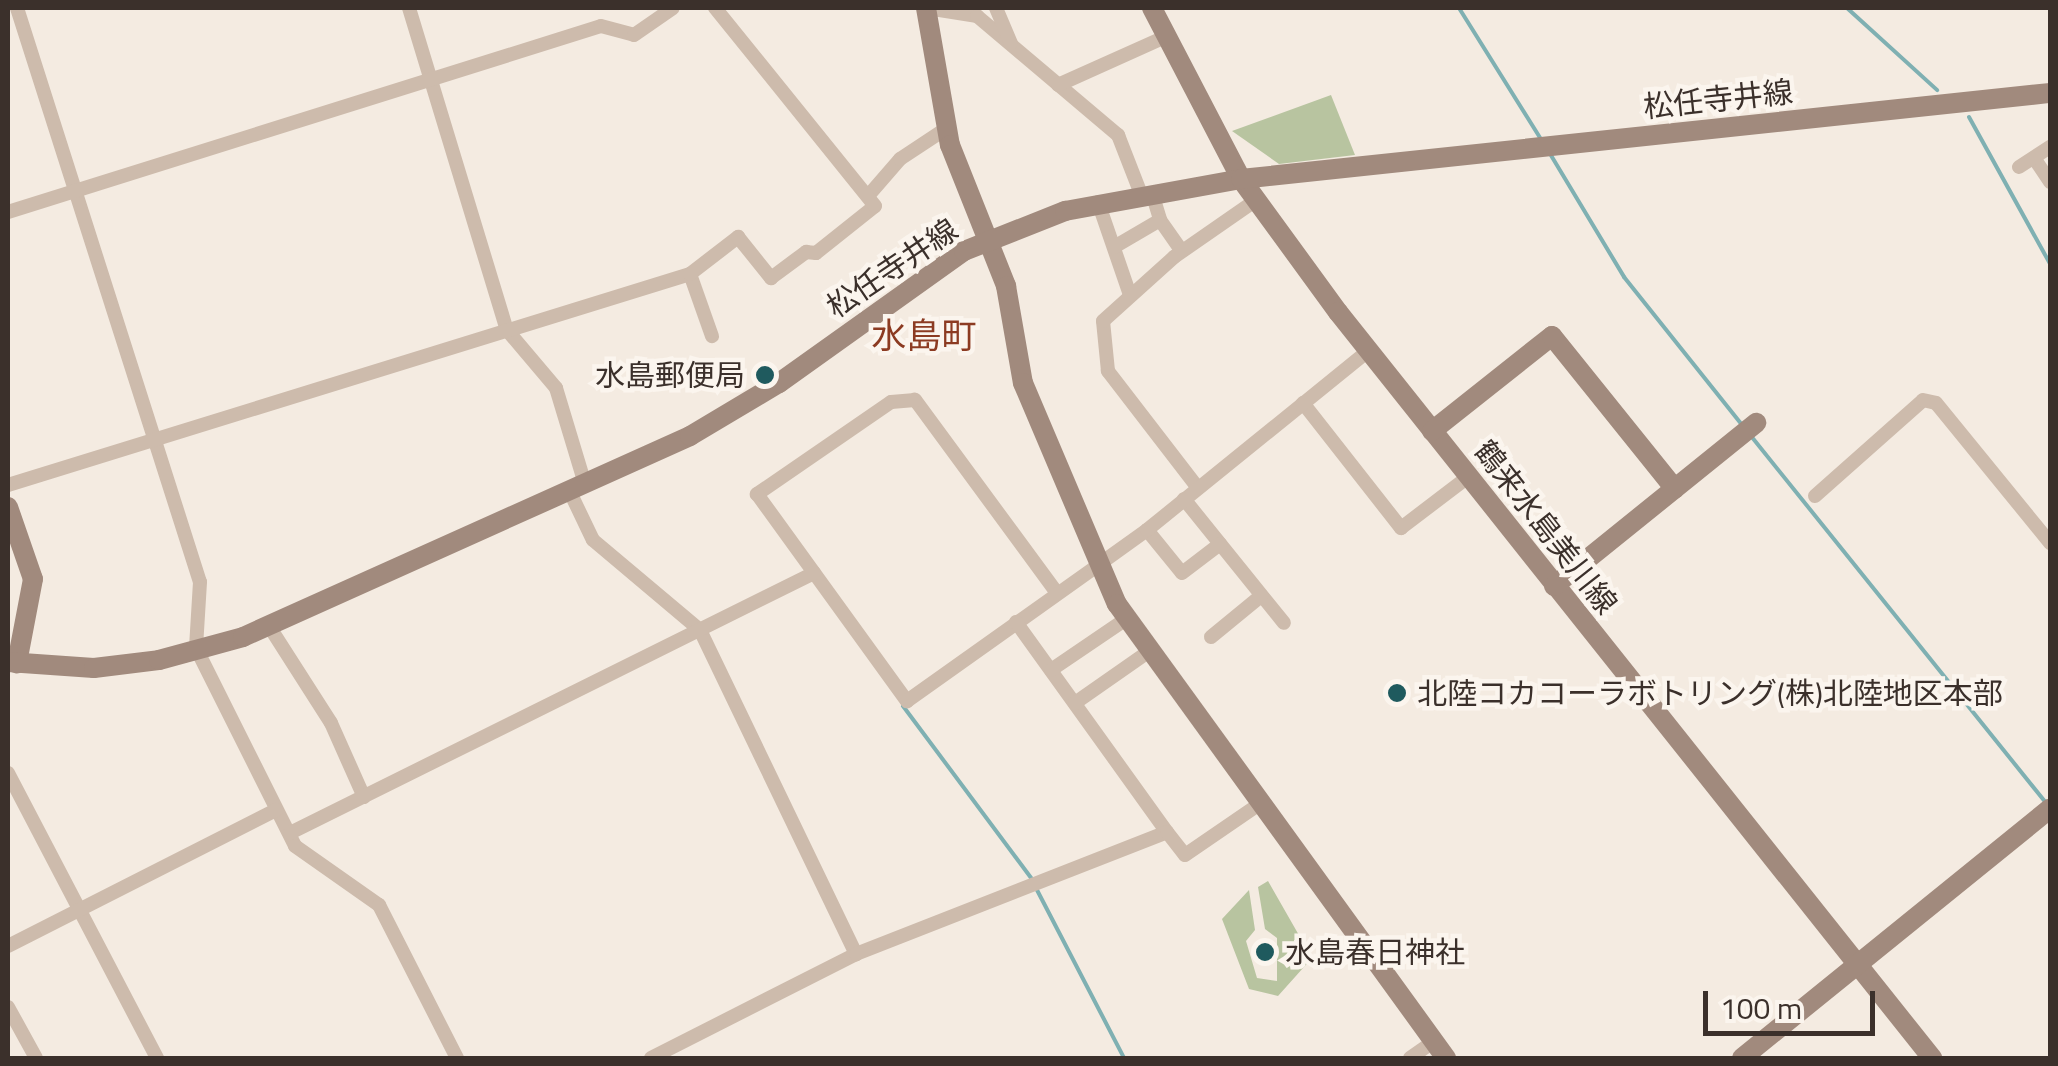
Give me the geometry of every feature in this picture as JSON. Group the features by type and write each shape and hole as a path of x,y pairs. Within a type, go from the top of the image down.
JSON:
{"main road":[{"path":"926,8 947,128 984,242 1006,286 1019,368 1045,446 1126,619 1439,1050"},
{"name":"鶴来水島美川線","path":"1152,8 1240,179 1368,351 1932,1058"},
{"name":"松任寺井線","path":"12,662 94,668 196,648 269,626 690,436 779,383 984,242 1098,202 1240,179 2050,93"},
{"path":"1205,185 1221,144"},
{"path":"1269,218 1276,188 1295,174"},
{"path":"1432,431 1552,336 1675,488"},
{"path":"1554,586 1750,428"},
{"path":"8,507 33,578 12,662"},
{"path":"1742,1058 2048,811"}],"street":[{"path":"17,8 200,582 196,648 276,810 305,858 380,906 457,1058"},
{"path":"409,8 507,330 556,388 577,487 593,540 700,630 856,954"},
{"path":"8,212 602,26 634,35 673,8"},
{"path":"8,485 690,274 738,237 772,278 875,206 715,8"},
{"path":"926,8 977,16 1118,135 1160,220 1182,251"},
{"path":"996,8 1014,48"},
{"path":"1058,85 1166,36"},
{"path":"868,196 900,160 947,128"},
{"path":"2019,167 2050,147"},
{"path":"2034,158 2050,182"},
{"path":"1198,488 1108,371 1103,321 1182,251 1256,200"},
{"path":"1098,202 1130,295"},
{"path":"1114,247 1160,220"},
{"path":"690,274 712,336"},
{"path":"1057,593 914,400 891,402 757,494 906,700 1146,530 1368,351"},
{"path":"1814,496 1922,400 1936,403 2050,544"},
{"path":"1303,403 1401,528 1468,476"},
{"path":"1184,499 1284,624"},
{"path":"1146,530 1182,573 1220,544"},
{"path":"290,833 814,573"},
{"path":"1211,637 1262,596"},
{"path":"1051,670 1126,619"},
{"path":"1016,622 1184,855 1258,805"},
{"path":"269,626 331,724 364,797"},
{"path":"1075,703 1148,652"},
{"path":"8,773 82,906 158,1058"},
{"path":"8,946 276,810"},
{"path":"651,1058 856,954 1166,832"},
{"path":"8,1007 36,1058"},
{"path":"1410,1058 1439,1050"}],"green space":[{"path":"1331,95 1355,155 1279,164 1232,131"},
{"path":"1268,881 1312,958 1278,996 1249,989 1222,919 1249,890 1255,930 1246,941 1257,978 1277,981 1277,938 1265,929 1258,887"}],"waterway":[{"path":"1459,8 1541,139"},
{"path":"1847,8 1937,90"},
{"path":"1969,117 2050,264"},
{"path":"1549,152 1624,277 1742,425"},
{"path":"1751,436 2046,803"},
{"path":"903,706 1032,879"},
{"path":"1037,890 1124,1058"}],"place":[{"name":"水島郵便局","path":"765,375"},
{"name":"北陸コカコーラボトリング(株)北陸地区本部","path":"1397,693"},
{"name":"水島春日神社","path":"1265,952"}],"district":[{"name":"水島町","path":"924,335"}]}
